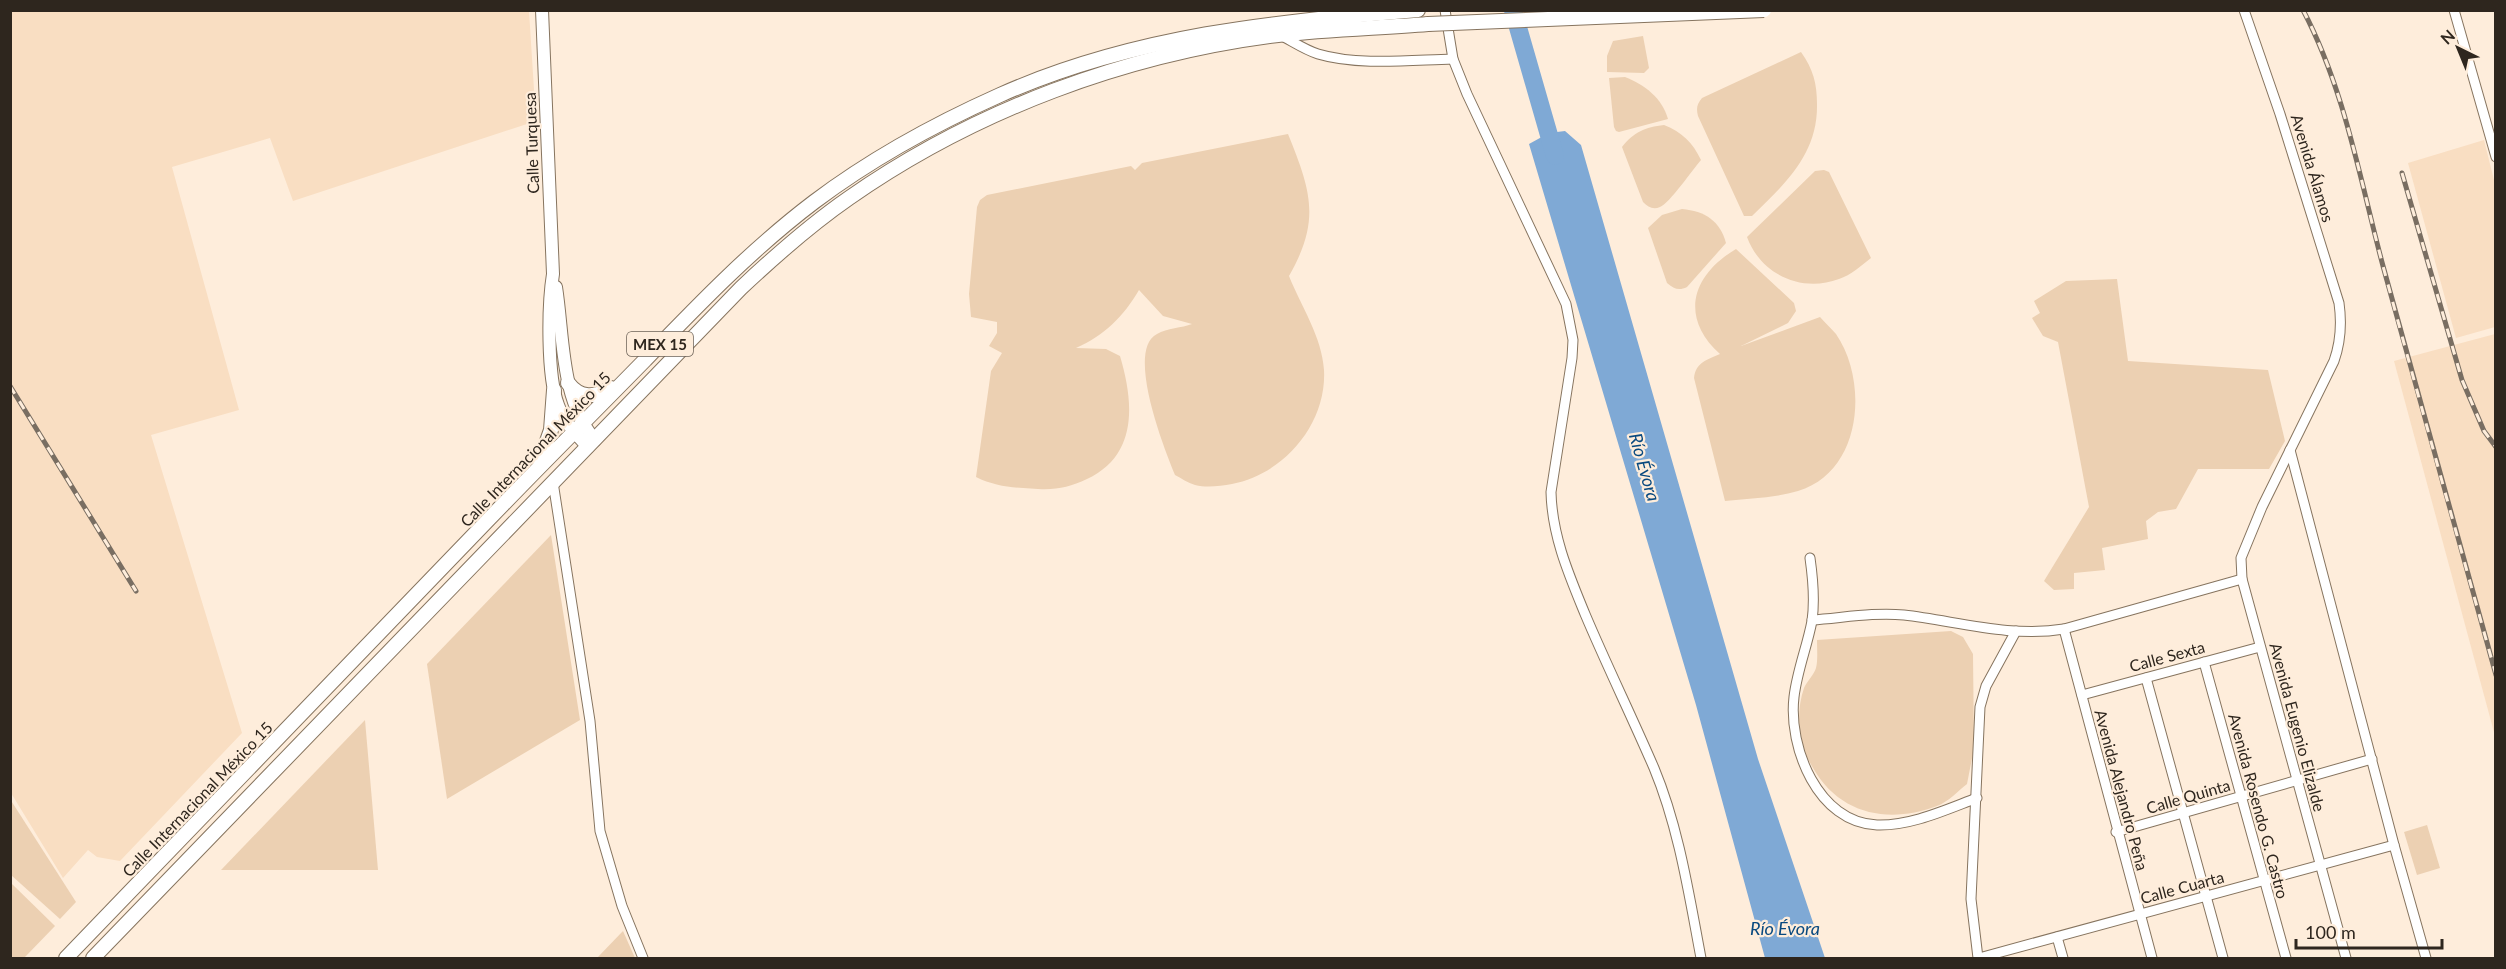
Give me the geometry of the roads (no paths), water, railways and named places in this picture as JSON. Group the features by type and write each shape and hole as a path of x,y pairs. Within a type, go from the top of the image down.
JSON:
{"main road":[{"name":"Calle Internacional México 15","path":"66,958 537,469 738,265 814,202 848,178 920,135 1000,94 1047,75 1105,57 1198,35 1283,22 1418,10"},
{"name":"MEX 15","path":"93,958 741,288 776,255 842,203 905,162 995,115 1076,83 1188,50 1280,35 1428,24 1764,10"},
{"path":"568,383 580,394 598,395 628,377"},
{"path":"537,469 551,430 554,390"}],"street":[{"name":"Calle Turquesa","path":"542,10 553,274 549,315 554,390 563,417 591,443"},
{"path":"1445,10 1453,59 1479,120 1566,304 1573,340 1551,492 1556,536 1580,603 1666,802 1686,881 1701,958"},
{"name":"Avenida Álamos","path":"2244,10 2284,125 2339,303 2341,337"},
{"path":"2454,10 2492,130 2496,157"},
{"path":"1280,35 1316,53 1333,57 1394,60 1453,59"},
{"name":"Calle Turquesa","path":"553,274 568,383 577,428"},
{"name":"Avenida Eugenio Elizalde","path":"2341,337 2334,361 2262,507 2239,561 2260,647 2346,958"},
{"path":"2290,450 2426,958"},
{"path":"553,482 590,721 600,831 622,906 643,958"},
{"path":"1810,558 1814,592 1812,620 1794,695 1794,730 1806,768 1824,796 1833,806 1855,820 1879,825 1917,819 1977,798"},
{"path":"1812,620 1901,615 2016,631 2045,632 2064,629 2242,579"},
{"name":"Avenida Alejandro Peña","path":"2064,629 2116,832 2152,958"},
{"path":"1978,958 1971,899 1981,697 2016,631"},
{"name":"Calle Sexta","path":"2082,695 2260,647"},
{"name":"Avenida Rosendo G. Castro","path":"2205,662 2286,958"},
{"path":"2146,678 2223,958"},
{"name":"Calle Quinta","path":"2116,832 2372,759"},
{"name":"Calle Cuarta","path":"1978,958 2394,844"},
{"path":"2057,937 2063,958"}],"water":[{"name":"Río Évora","path":"1565,131 1581,145 1758,759 1825,958 1765,958 1696,705 1529,144 1549,133"}],"waterway":[{"name":"Río Évora","path":"1513,10 1555,156"}],"railway":[{"path":"2303,10 2318,40 2341,103 2383,266 2496,675"},
{"path":"2402,173 2462,380 2484,431 2496,447"},
{"path":"10,386 136,591"}]}
